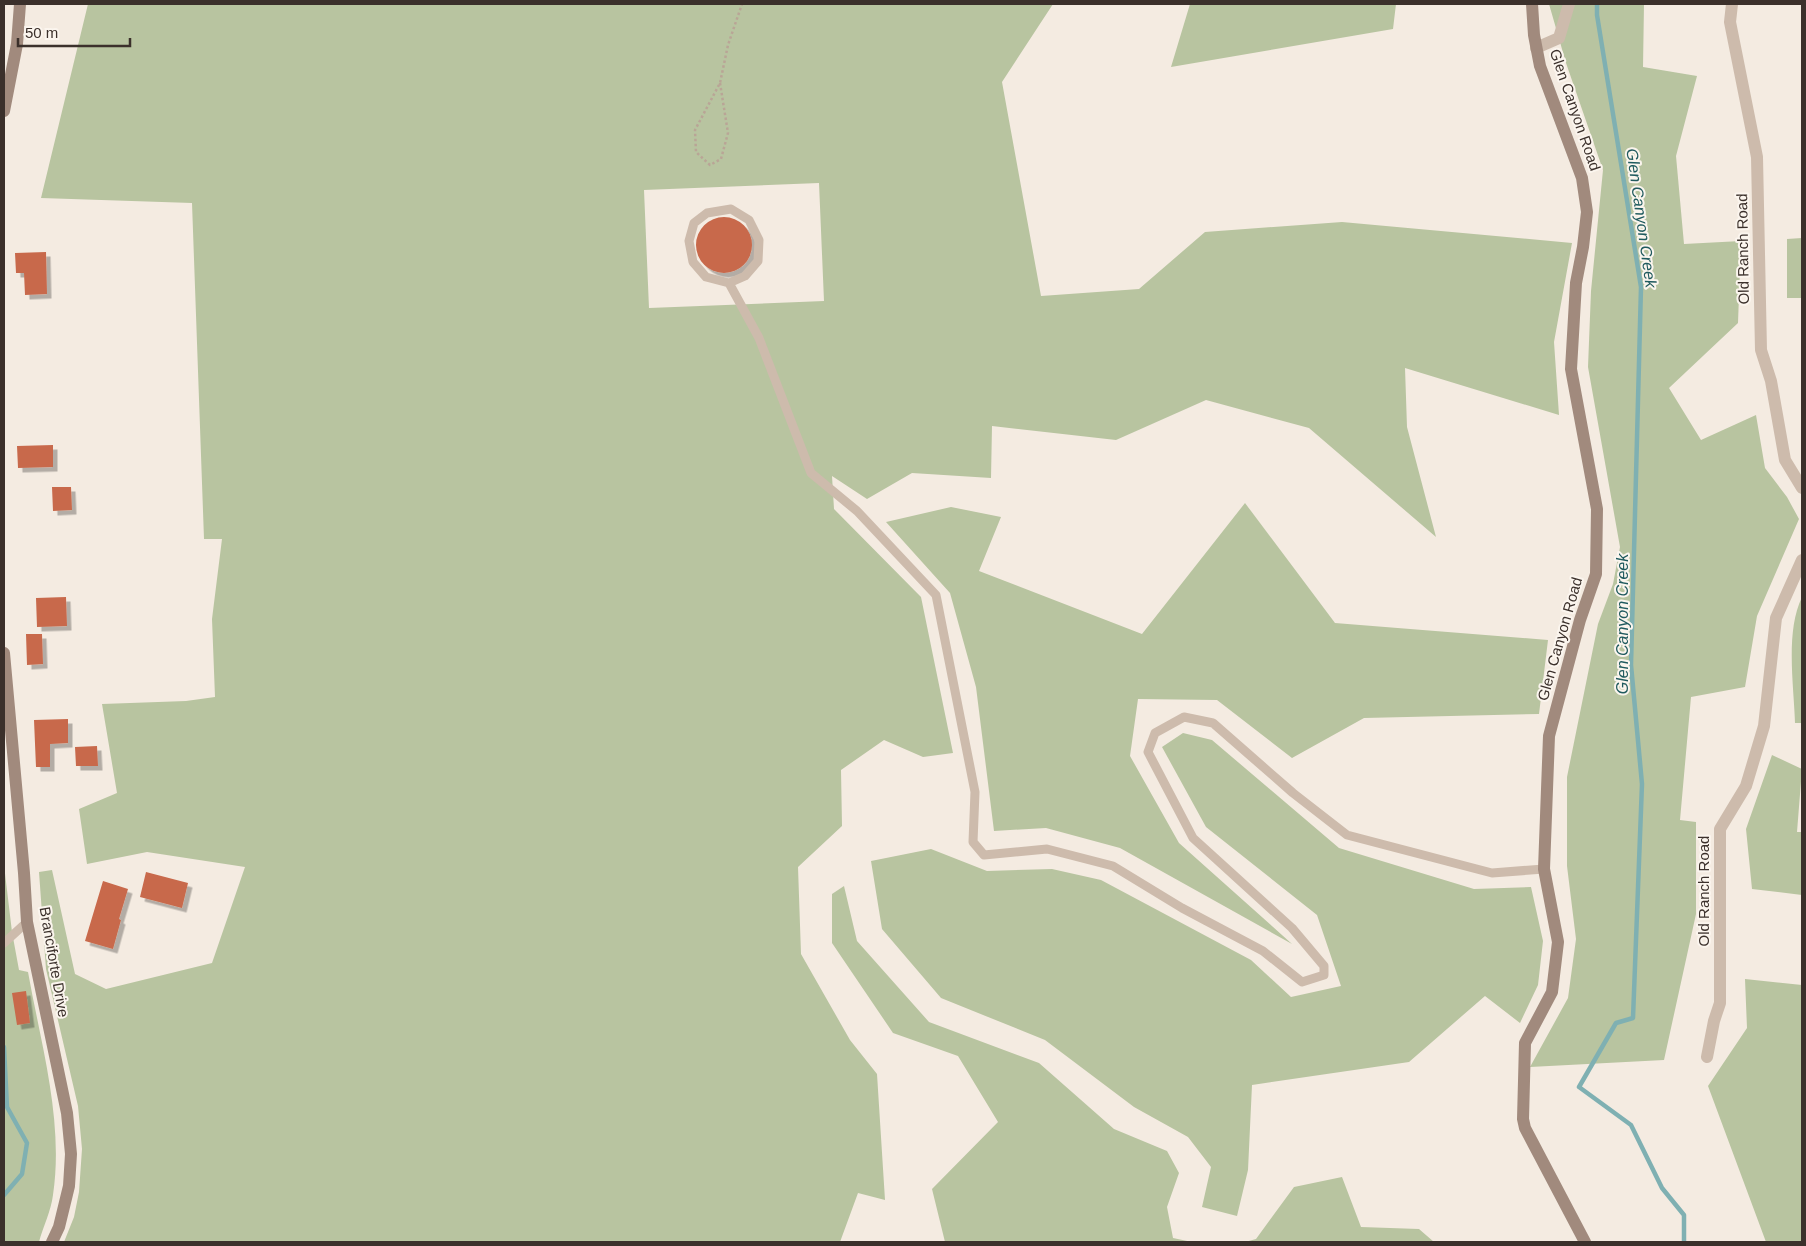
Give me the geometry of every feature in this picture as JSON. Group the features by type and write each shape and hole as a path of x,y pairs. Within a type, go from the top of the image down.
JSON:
{"street":[{"path":"4,111 17,44 20,4"},
{"name":"Glen Canyon Road","path":"1532,4 1536,48 1540,66 1582,178 1587,212 1583,248 1576,283 1571,369 1597,508 1596,574 1580,620 1549,736 1544,869 1558,942 1552,992 1525,1043 1522,1118 1584,1242"},
{"path":"1536,48 1559,38 1569,4"},
{"name":"Old Ranch Road","path":"1732,4 1730,22 1757,157 1761,350 1771,381 1785,460 1802,488"},
{"name":"Old Ranch Road","path":"1707,1057 1714,1021 1720,1003 1720,829 1746,786 1752,767 1764,726 1776,618 1802,560"},
{"name":"Branciforte Drive","path":"4,653 27,922 67,1113 71,1154 68,1186 59,1227 52,1242"}],"lane":[{"path":"730,283 745,276 758,261 759,240 749,220 731,209 707,213 694,223 689,241 693,262 706,277 730,283 759,338 811,473 857,511 936,595 975,792 972,842 984,855 1047,850 1113,866 1182,908 1264,950 1302,982 1324,974 1324,966 1292,928 1193,838 1148,752 1155,733 1184,717 1213,723 1293,793 1347,835 1492,874 1544,869"},
{"path":"4,943 27,922"}],"path":[{"path":"720,83 728,133 721,159 710,165 696,152 695,130 720,83 728,45 742,4"}],"green space":[{"path":"88,4 1053,4 1002,82 1041,296 1139,289 1205,232 1342,222 1572,243 1554,342 1559,415 1405,368 1407,427 1436,537 1309,428 1206,400 1116,440 992,426 991,478 912,473 867,499 832,476 834,509 921,597 953,753 923,757 884,740 841,770 842,826 798,867 801,954 850,1040 877,1074 885,1200 858,1193 840,1242 64,1242 74,1217 79,1192 82,1149 78,1106 46,969 39,872 52,870 75,974 106,989 212,963 245,867 147,852 87,864 79,809 117,793 102,704 186,701 215,697 212,619 222,539 204,539 192,203 41,198","holes":["819,183 824,301 649,308 644,190"]},
{"path":"1190,4 1396,4 1393,29 1171,67"},
{"path":"1549,4 1644,4 1643,67 1697,76 1676,156 1684,244 1741,241 1738,323 1669,388 1701,440 1756,415 1765,468 1787,497 1799,519 1757,616 1745,687 1691,697 1680,820 1696,822 1696,914 1664,1060 1530,1067 1568,998 1576,939 1567,866 1567,777 1598,624 1613,584 1620,547 1588,367 1591,291 1603,170 1566,63"},
{"path":"1802,238 1802,298 1787,298 1787,239"},
{"path":"1245,503 1335,623 1548,640 1539,714 1364,718 1292,758 1217,700 1138,699 1130,756 1179,843 1292,944 1120,848 1046,828 994,831 976,687 950,593 886,522 951,507 1001,517 979,571 1142,634"},
{"path":"1802,597 1802,723 1795,723 1792,642 1797,611"},
{"path":"1183,733 1212,740 1339,848 1474,889 1531,887 1543,941 1538,985 1520,1023 1485,996 1409,1062 1252,1085 1248,1170 1237,1216 1202,1207 1211,1167 1188,1137 1134,1107 1045,1040 941,998 882,929 871,861 931,849 987,871 1052,869 1101,880 1251,960 1291,997 1341,986 1317,915 1206,827 1162,747"},
{"path":"1772,755 1802,769 1797,832 1802,832 1802,895 1752,889 1746,829"},
{"path":"4,865 12,932 19,970 28,972 45,1055 56,1139 53,1195 51,1207 39,1242 4,1242"},
{"path":"844,886 857,941 929,1022 1039,1063 1114,1129 1167,1151 1179,1173 1167,1207 1173,1238 1192,1242 945,1242 932,1189 998,1122 958,1056 893,1033 832,943 832,894"},
{"path":"1745,979 1802,985 1802,1242 1766,1242 1708,1086 1747,1028"},
{"path":"1342,1177 1361,1227 1419,1229 1434,1242 1245,1242 1256,1239 1294,1187"}],"building":[{"path":"718,217 730,217 740,221 748,229 752,245 748,261 740,269 730,273 718,273 708,269 700,261 696,251 696,239 700,229 708,221"},
{"path":"46,252 47,294 25,295 24,273 16,273 15,253"},
{"path":"53,445 53,467 18,468 17,446"},
{"path":"52,487 71,487 72,510 53,511"},
{"path":"66,597 67,626 37,627 36,598"},
{"path":"26,634 42,634 43,664 27,665"},
{"path":"68,719 68,743 50,744 50,767 36,767 34,720"},
{"path":"97,746 98,766 76,766 75,747"},
{"path":"146,872 188,883 182,908 140,897"},
{"path":"103,881 128,889 113,949 85,941"},
{"path":"26,991 30,1023 17,1025 12,993"}],"waterway":[{"name":"Glen Canyon Creek","path":"1597,4 1597,15 1641,287 1631,665 1642,784 1633,1018 1616,1023 1579,1087 1631,1125 1662,1188 1684,1215 1684,1242"},
{"path":"4,1047 7,1107 27,1143 22,1174 4,1195"}]}
